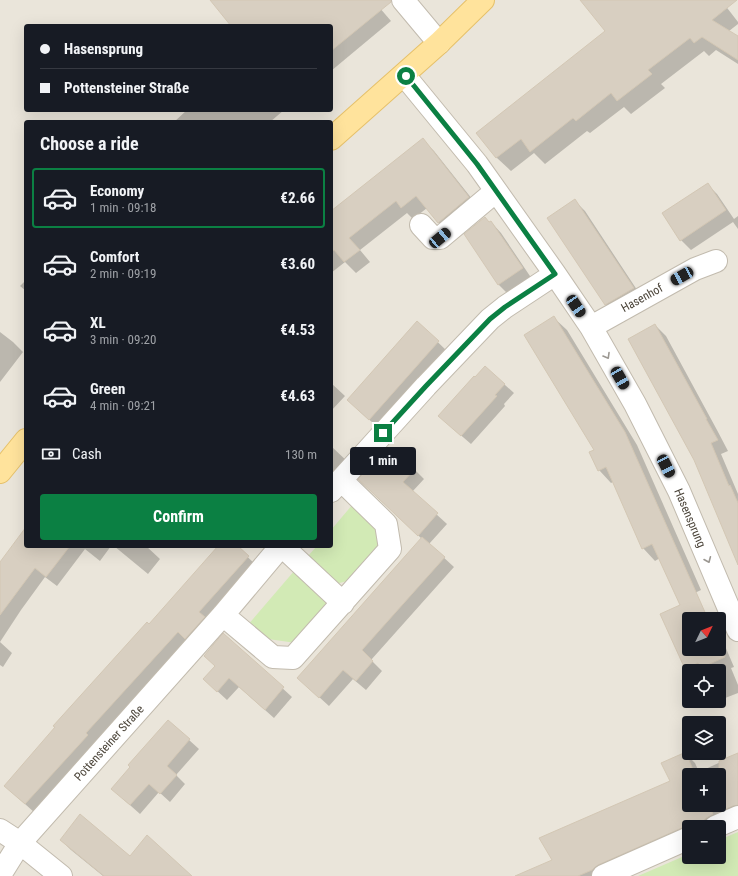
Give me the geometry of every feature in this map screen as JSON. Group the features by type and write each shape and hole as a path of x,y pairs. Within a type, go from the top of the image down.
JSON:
{"main road":[{"path":"333,137 440,43 483,0"},
{"path":"0,472 24,442"}],"street":[{"path":"403,0 440,43"},
{"name":"Hasensprung","path":"404,74 477,164 591,327 635,404 679,491 737,623"},
{"path":"421,225 433,238 440,238 496,191"},
{"name":"Hasenhof","path":"591,327 696,269 716,261"},
{"path":"223,615 273,657 293,658 390,549 386,524 336,485 426,386 490,319 505,307 555,274"},
{"name":"Pottensteiner Straße","path":"0,875 20,843 223,615 280,548"},
{"name":"Pottensteiner Straße","path":"284,548 343,603"},
{"path":"726,822 738,817"},
{"path":"0,830 20,843 61,876"},
{"path":"603,876 682,841"}],"shaded area":[{"path":"0,0 738,0 738,876 0,876"}],"green space":[{"path":"353,504 378,529 379,549 352,580 335,584 307,557 315,548 333,548 333,528"},
{"path":"295,570 326,596 326,610 296,643 261,638 247,626"},
{"path":"738,832 738,876 638,876 682,857 682,864 726,864 726,837"}],"building":[{"path":"210,0 391,0 391,2 333,49 333,24 229,24"},
{"path":"580,0 737,0 712,20 738,36 738,60 702,37 694,43 690,38 648,70 652,74 617,101 611,93 576,121 573,118 530,152 521,139 496,158 476,133 605,31"},
{"path":"423,138 469,197 438,223 416,196 401,208 396,201 349,238 360,250 344,262 333,251 333,209"},
{"path":"708,183 726,210 680,241 662,213"},
{"path":"575,199 634,288 605,305 547,218"},
{"path":"485,217 489,222 491,221 523,268 498,285 464,234"},
{"path":"554,316 625,432 705,612 682,612 682,656 725,657 710,664 683,664 660,614 680,605 652,544 642,549 606,467 598,471 589,452 594,450 524,335"},
{"path":"417,321 439,341 369,420 347,400"},
{"path":"655,324 718,440 711,443 729,486 730,485 738,503 738,565 694,460 628,339"},
{"path":"485,366 505,384 495,395 497,396 461,436 438,416"},
{"path":"401,456 415,469 403,482 438,513 418,536 358,479 377,458 389,469"},
{"path":"24,530 24,548 68,548 46,577 35,568 0,615 0,562"},
{"path":"422,537 445,557 362,650 373,661 356,681 343,670 319,698 297,678"},
{"path":"216,548 240,548 249,556 199,612 205,617 185,639 178,632 86,733 88,735 25,804 4,786 55,727 53,726 147,622 149,624"},
{"path":"223,633 284,687 265,710 229,678 217,692 203,679 215,666 204,656"},
{"path":"168,720 190,739 167,766 177,775 160,794 149,784 130,805 111,789 130,767 128,765"},
{"path":"738,753 738,805 726,809 726,768 719,768 719,761 726,760 726,758"},
{"path":"682,754 682,760 689,760 692,768 682,768 682,812 712,812 713,814 704,820 682,820 682,828 598,865 592,870 578,876 515,876 552,860 539,838 670,781 661,763"},
{"path":"80,814 130,856 147,835 192,876 104,876 60,840"}],"route":[{"path":"383,433 490,319 505,307 555,274 477,164 406,76"}]}
